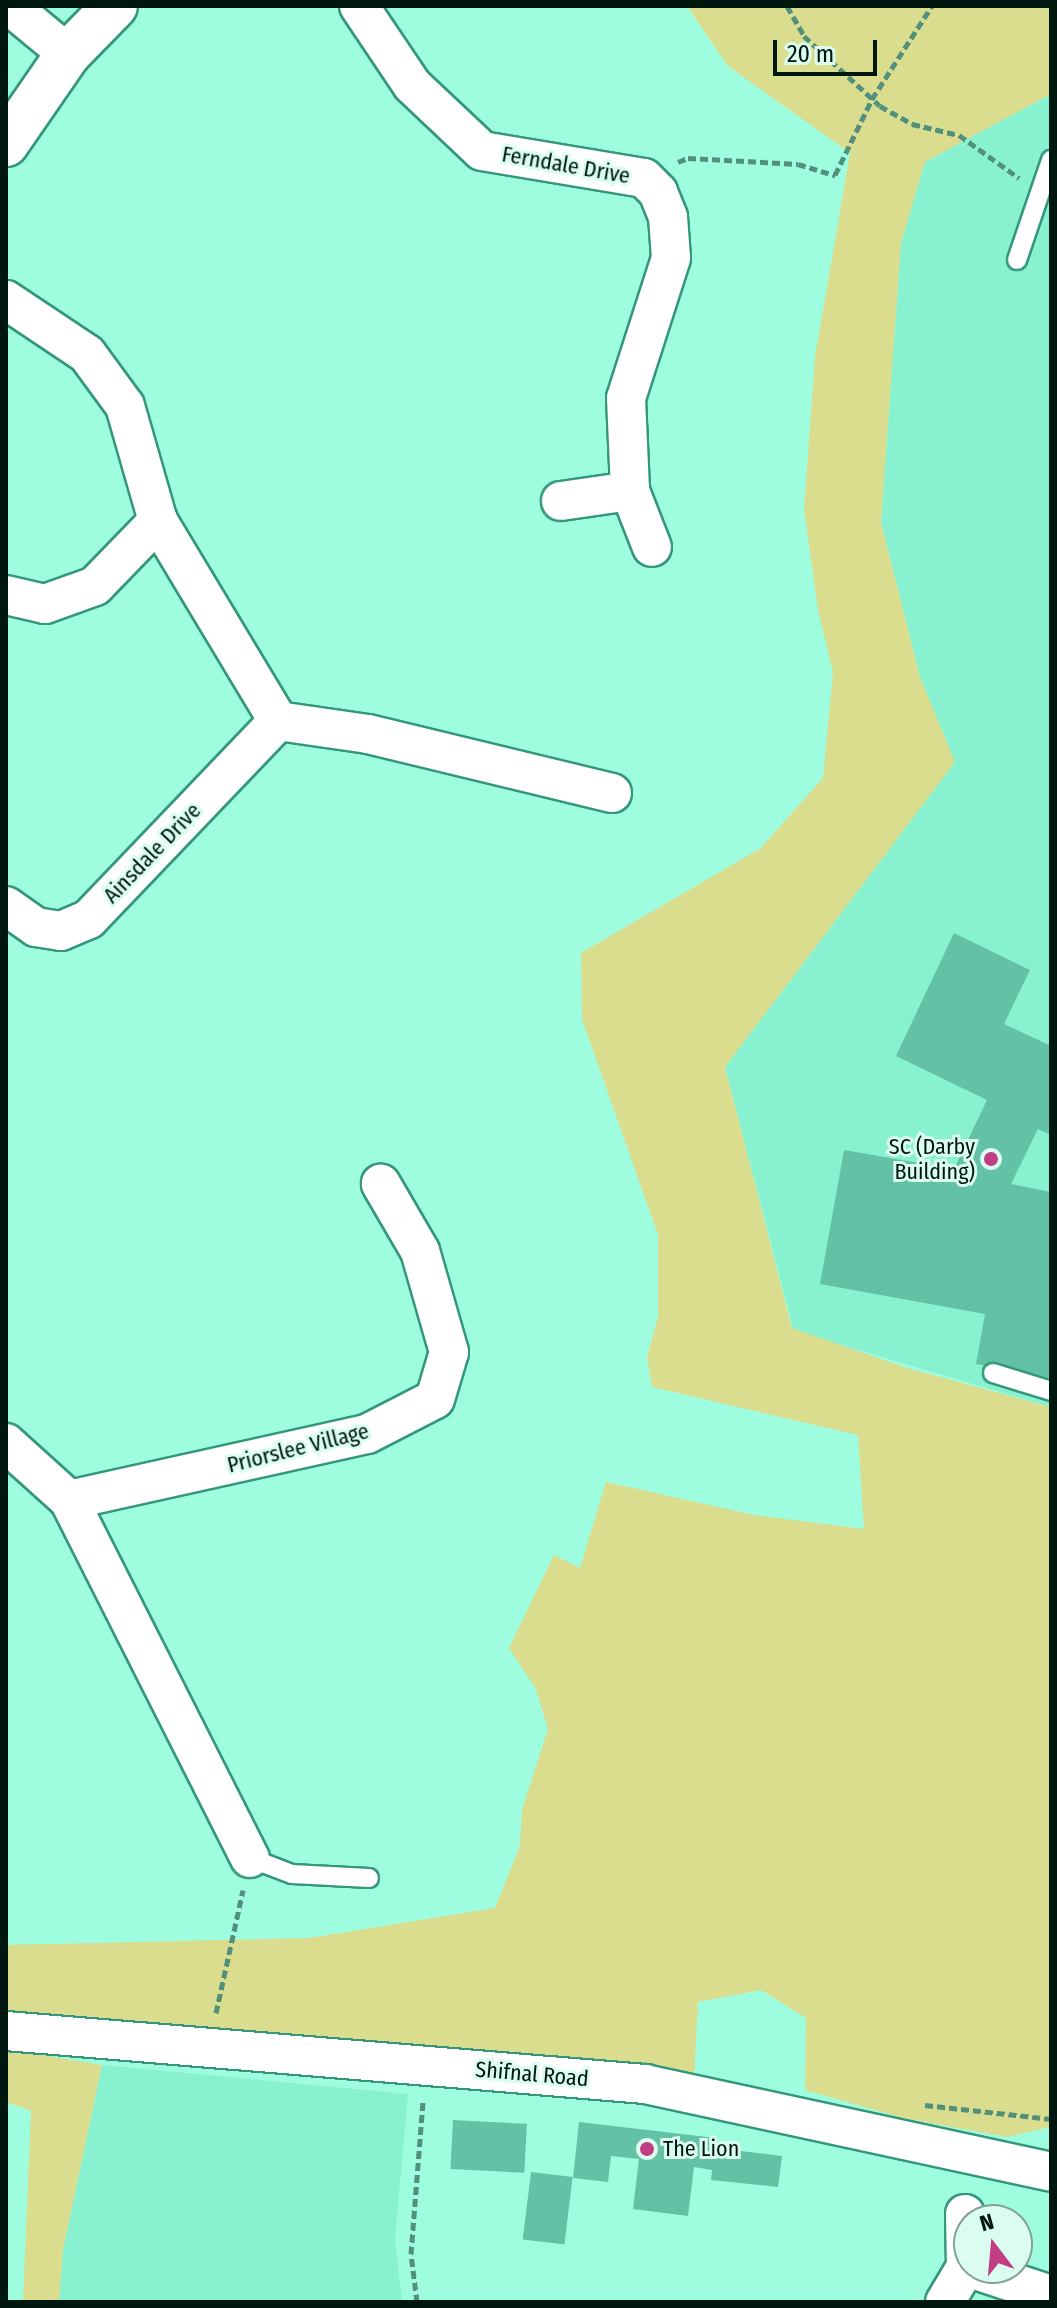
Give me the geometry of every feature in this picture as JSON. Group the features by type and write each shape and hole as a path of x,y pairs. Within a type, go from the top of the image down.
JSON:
{"street":[{"path":"10,6 68,54"},
{"path":"6,144 68,54 115,6"},
{"name":"Ferndale Drive","path":"359,6 412,85 482,151 644,178 658,192 668,217 671,258 626,398 630,491 652,547"},
{"path":"6,300 87,354 125,406 158,521 278,721 368,734 612,793"},
{"path":"561,501 630,491"},
{"path":"6,595 45,604 95,586 158,521"},
{"name":"Ainsdale Drive","path":"6,906 36,927 48,929 61,931 89,919 278,721"},
{"name":"Priorslee Village","path":"69,1500 367,1434 435,1399 449,1352 420,1251 381,1184"},
{"path":"6,1443 69,1500 250,1858"},
{"name":"Shifnal Road","path":"6,2031 645,2084 1051,2172"},
{"path":"945,2302 956,2284"},
{"path":"1018,2284 1051,2295"}],"lane":[{"path":"1017,260 1048,181 1051,160"},
{"path":"993,1373 1051,1391"},
{"path":"250,1858 292,1874 369,1878"}],"path":[{"path":"787,6 804,36 872,99 912,124 959,135 1016,177 1048,181"},
{"path":"644,178 688,158 798,164 835,175 872,99 932,6"},
{"path":"208,2049 250,1858"},
{"path":"417,2302 411,2254 424,2065"}],"shaded area":[{"path":"687,6 1051,6 1051,94 925,162 901,243 881,522 920,677 955,762 725,1067 792,1328 907,1368 1051,1407 1051,2127 1007,2137 903,2118 805,2090 806,2018 761,1990 698,2002 694,2079 6,2013 6,1945 309,1938 495,1908 520,1846 522,1810 548,1729 536,1689 509,1648 554,1555 580,1568 606,1482 754,1515 864,1529 858,1435 652,1387 647,1357 658,1317 658,1235 582,1019 581,953 761,848 823,778 833,672 818,610 804,509 815,357 850,153 728,66"},
{"path":"1051,94 1051,1407 794,1331 725,1067 955,762 920,677 881,522 901,243 925,162"},
{"path":"6,2049 102,2065 63,2250 59,2302 23,2302 31,2111 6,2102"},
{"path":"102,2065 408,2094 395,2239 402,2302 59,2302 63,2250"}],"building":[{"name":"SC (Darby Building)","path":"954,933 1030,970 1004,1024 1051,1046 1051,1135 1038,1129 1011,1184 1051,1192 1051,1378 976,1364 985,1314 820,1284 844,1150 954,1169 987,1100 896,1056"},
{"path":"453,2120 527,2124 524,2173 450,2169"},
{"path":"579,2122 716,2138 715,2148 782,2156 778,2187 711,2180 712,2170 694,2167 688,2216 633,2209 639,2159 611,2156 608,2182 573,2178"},
{"path":"531,2172 573,2177 564,2245 523,2239"}],"place":[{"name":"SC (Darby Building)","path":"991,1159"},
{"name":"The Lion","path":"647,2149"}]}
